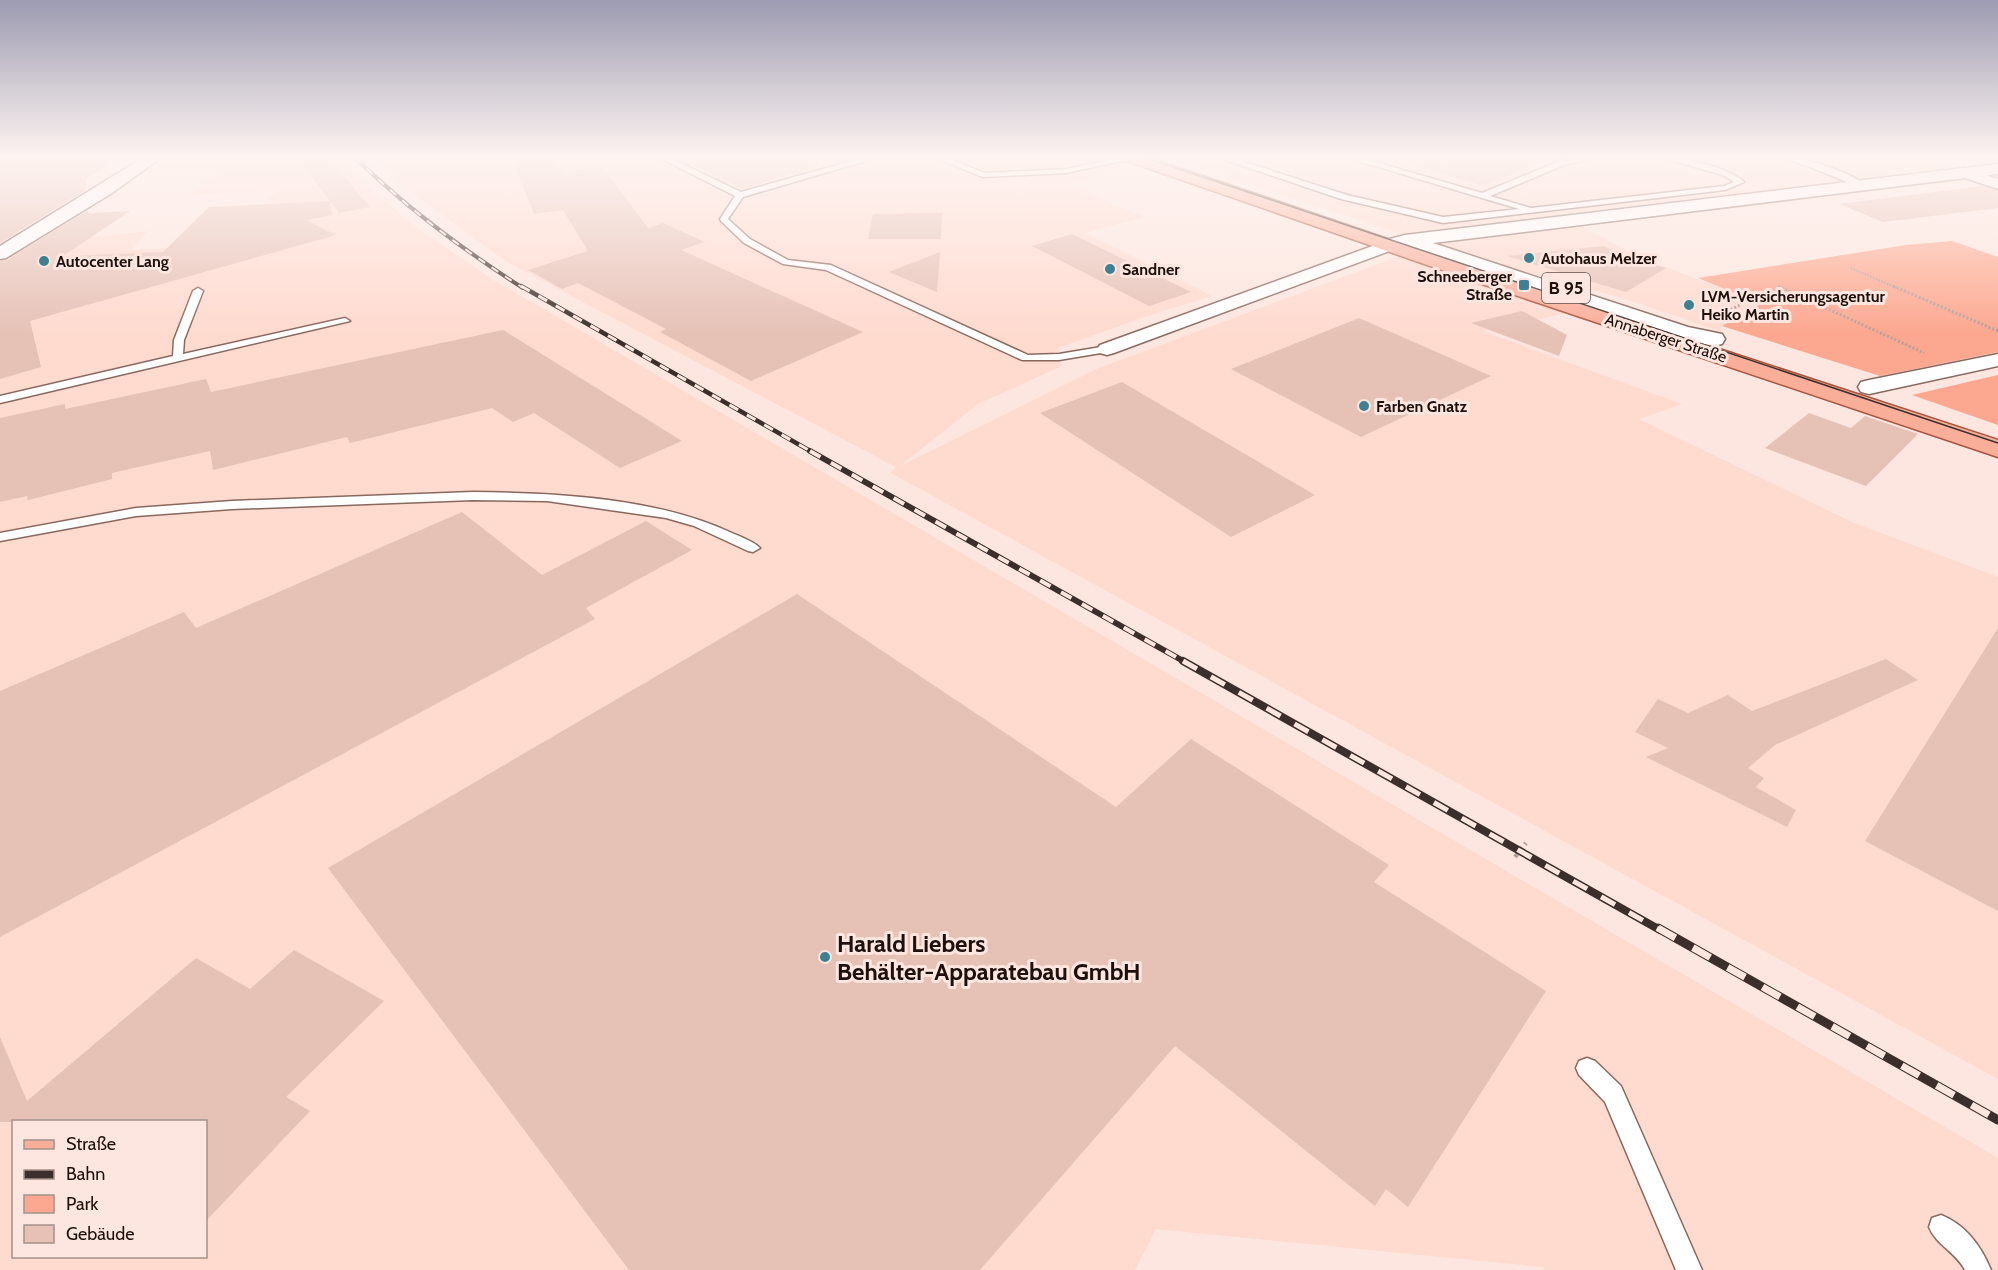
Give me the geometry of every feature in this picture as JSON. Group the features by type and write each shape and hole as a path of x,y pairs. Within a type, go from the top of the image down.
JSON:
{"main road":[{"name":"Annaberger Straße","path":"1320,216 1404,242"},
{"name":"Annaberger Straße","path":"1332,216 1998,449"},
{"name":"Annaberger Straße","path":"1714,339 1869,387 1998,431"}],"street":[{"path":"0,254 62,216"},
{"path":"1107,349 1404,242 1611,216"},
{"name":"B 95","path":"1404,242 1683,333 1714,339"},
{"path":"1869,387 1998,360"}],"lane":[{"path":"726,216 724,219 747,241 786,262 828,267 1026,358 1059,357 1107,349"},
{"path":"1419,216 1430,219 1490,216"},
{"path":"178,357 179,340 198,291"},
{"path":"0,400 178,357 345,321"},
{"path":"0,537 136,512 232,505 472,496 547,497 634,507 699,522 753,548"},
{"path":"1587,1068 1613,1094 1689,1270"},
{"path":"1941,1227 1968,1250 1978,1270"}],"path":[{"path":"1851,268 1998,331"},
{"path":"1778,286 1957,369"},
{"path":"1720,315 1740,304"},
{"path":"1515,857 1526,843"}],"shaded area":[{"path":"266,216 403,216 492,279 1998,1158 1998,1270 1544,1270 1543,1267 1156,1229 1135,1270 0,1270 0,259 33,244 148,231 131,250 198,246 266,229"},
{"path":"444,216 1143,216 1145,217 1085,233 1212,296 1147,316 1058,348 1062,366 978,404 900,466 1099,368 1400,256 1572,312 1482,331 1682,404 1639,419 1854,523 1998,577 1998,1079 891,473 896,467 507,262"},
{"path":"1348,216 1611,216 1572,221 1635,255 1762,304 1722,326 1720,331 1626,299 1470,257"}],"green space":[{"path":"1952,241 1998,257 1998,352 1880,376 1722,326 1761,304 1698,278 1906,245"},
{"path":"1998,375 1998,425 1912,395"}],"building":[{"path":"0,216 43,216 0,243"},
{"path":"78,216 122,216 63,256 163,252 200,216 325,216 306,220 336,235 30,321 41,367 0,379 0,261 7,260"},
{"path":"567,216 639,216 648,228 663,223 705,242 681,250 863,332 751,381 660,332 666,329 578,283 562,289 528,270 588,251"},
{"path":"873,216 942,216 941,239 868,239"},
{"path":"1869,216 1930,216 1883,222"},
{"name":"Sandner","path":"1072,234 1191,292 1149,306 1032,246"},
{"path":"1603,246 1628,258 1666,268 1626,292 1507,256"},
{"path":"940,252 937,292 889,272"},
{"path":"1522,311 1567,335 1559,356 1471,323"},
{"name":"Farben Gnatz","path":"1359,318 1491,376 1361,437 1231,369"},
{"path":"503,330 682,441 620,468 534,413 513,422 492,408 350,443 347,437 213,470 210,451 112,473 112,479 28,500 27,496 0,502 0,418 65,404 65,409 206,379 211,392"},
{"path":"1122,382 1315,495 1231,537 1040,413"},
{"path":"1809,413 1851,428 1865,416 1918,434 1866,486 1765,448"},
{"path":"462,512 542,575 646,521 692,550 586,608 595,619 0,937 0,691 184,612 196,628"},
{"name":"Harald Liebers Behälter-Apparatebau GmbH","path":"797,594 1116,807 1191,739 1389,865 1374,882 1546,991 1408,1207 1386,1189 1375,1206 1175,1046 980,1270 629,1270 328,868"},
{"path":"1998,628 1998,911 1865,841"},
{"path":"1886,659 1918,680 1775,745 1748,768 1764,778 1756,787 1796,810 1787,827 1646,757 1668,748 1635,732 1658,699 1688,713 1728,695 1752,711"},
{"path":"294,950 384,1001 286,1097 310,1111 207,1220 207,1120 12,1120 12,1122 0,1122 0,1037 27,1101 196,958 250,989"}],"tram line":[{"path":"1320,216 1998,443"}],"railway":[{"path":"422,216 523,288"},
{"path":"521,286 812,452"},
{"path":"810,451 1185,662"},
{"path":"1183,661 1660,930"},
{"path":"1658,928 1998,1120"}],"place":[{"name":"Autohaus Melzer","path":"1529,258"},
{"name":"Autocenter Lang","path":"44,261"},
{"name":"Sandner","path":"1110,269"},
{"name":"Schneeberger Straße","path":"1524,285"},
{"name":"LVM-Versicherungsagentur Heiko Martin","path":"1689,305"},
{"name":"Farben Gnatz","path":"1364,406"},
{"name":"Harald Liebers Behälter-Apparatebau GmbH","path":"825,957"}]}
